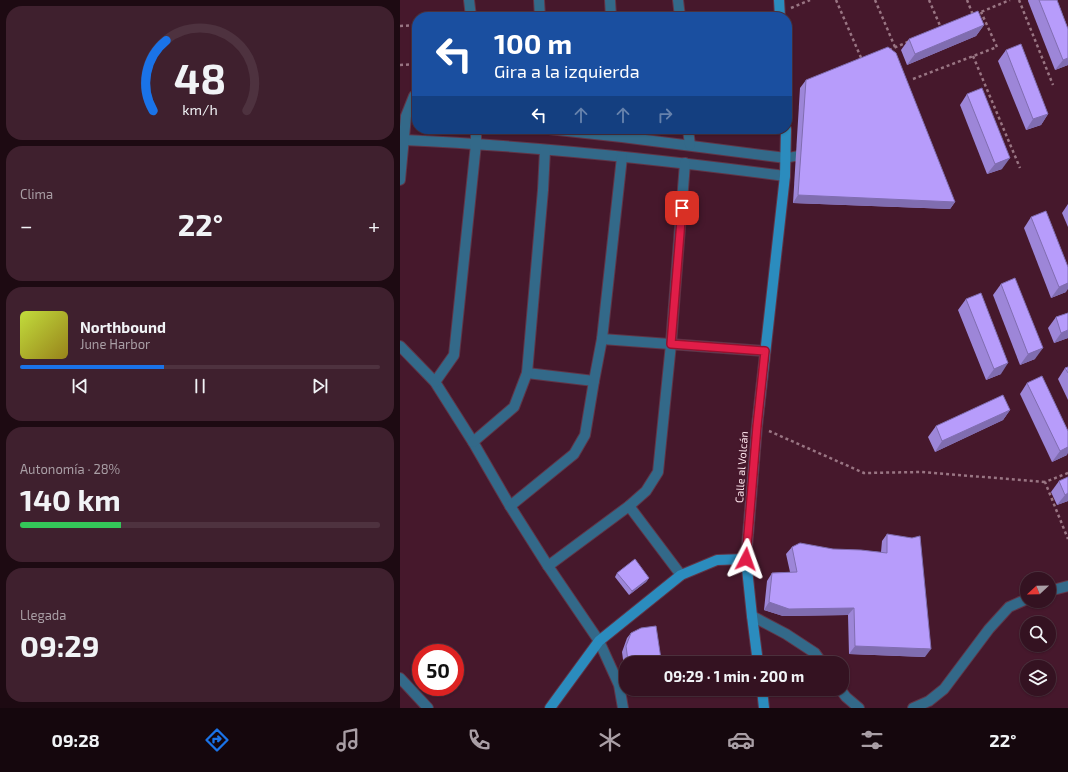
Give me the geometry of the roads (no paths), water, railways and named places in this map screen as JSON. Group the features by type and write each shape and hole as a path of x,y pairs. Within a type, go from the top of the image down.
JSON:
{"main road":[{"path":"779,0 780,12"},
{"name":"Calle al Volcán","path":"757,656 746,559 757,426 785,176 786,134"},
{"path":"550,708 600,641 681,575 717,560 746,559"},
{"path":"763,696 764,708"}],"street":[{"path":"469,0 470,12"},
{"path":"539,0 540,12"},
{"path":"610,0 611,12"},
{"path":"678,0 679,12"},
{"path":"400,180 406,116 412,101"},
{"path":"436,382 454,355 476,134"},
{"path":"627,134 690,146 786,158"},
{"path":"689,134 690,146"},
{"path":"404,140 476,144 622,157 728,168 785,176"},
{"path":"474,442 514,407 527,373 543,190 545,150"},
{"path":"728,168 730,151"},
{"path":"510,506 574,454 585,435 602,340 622,157"},
{"path":"548,566 629,506 646,491 658,472 671,344 685,163"},
{"path":"602,340 765,351"},
{"path":"400,346 436,382 474,442 510,506 548,566 600,641 619,685 623,708"},
{"path":"527,373 594,381"},
{"path":"629,506 681,575"},
{"path":"1056,589 1068,586"},
{"path":"912,708 929,701 944,689 989,629 1009,607 1020,602"},
{"path":"752,616 786,634 815,653 817,656"},
{"path":"400,678 428,708"},
{"path":"845,696 860,708"}],"lane":[{"path":"786,158 802,155 812,147"}]}
